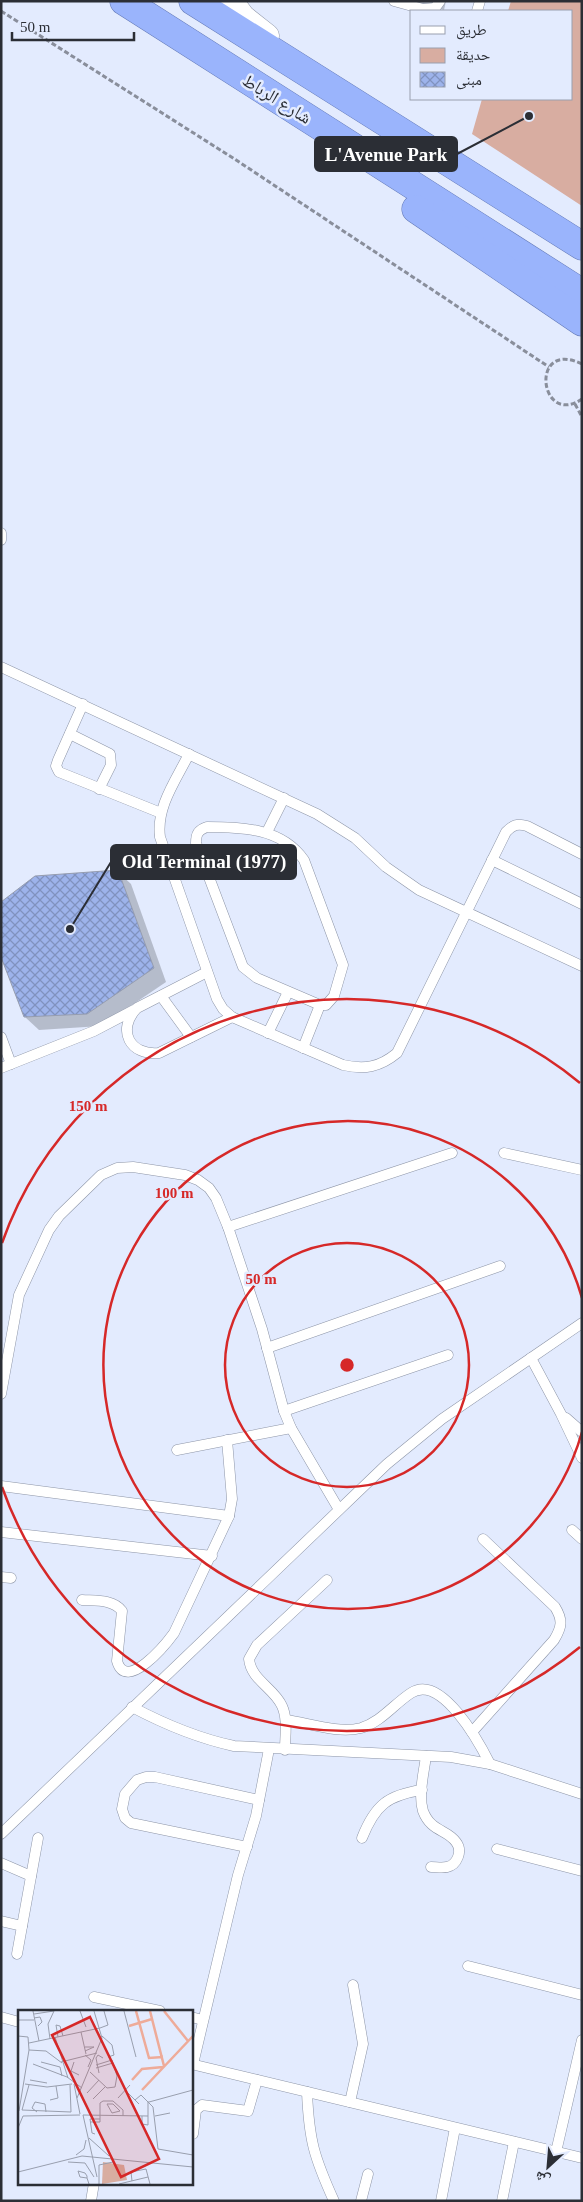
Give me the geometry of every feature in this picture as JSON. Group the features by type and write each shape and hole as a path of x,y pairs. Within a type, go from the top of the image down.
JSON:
{"highway":[{"name":"شارع الرباط","path":"124,1 582,292"},
{"name":"شارع الرباط","path":"193,1 582,246"},
{"path":"319,125 375,180 582,322"},
{"path":"510,201 562,216 582,226"}],"street":[{"path":"231,1 243,17 342,96"}],"lane":[{"path":"394,1 423,9 440,7"},
{"path":"1,533 1,540"},
{"path":"1,667 284,798 336,825 402,879 467,913 582,966"},
{"path":"83,704 58,760 56,766 59,772 160,813"},
{"path":"70,734 110,754 111,765 100,789"},
{"path":"189,754 160,813 160,837 217,999 223,1009 232,1017 303,1048 357,1068 372,1067 391,1057 405,1040 492,860 506,832 512,826 519,823 582,854"},
{"path":"267,832 284,798"},
{"path":"207,827 243,827 267,832 299,852 304,860 342,958 342,971 334,996 326,1005 320,1005 256,978 244,967 196,843 196,835 199,830 207,827"},
{"path":"492,860 582,904"},
{"path":"1,1038 6,1066 94,1032 207,972"},
{"path":"268,1033 288,992"},
{"path":"161,996 191,1037"},
{"path":"303,1048 320,1005"},
{"path":"137,1008 128,1020 127,1035 132,1044 140,1051 149,1054 159,1053 232,1017"},
{"path":"228,1227 452,1153"},
{"path":"504,1153 582,1170"},
{"path":"1,1394 22,1286 54,1222 101,1175 117,1168 134,1167 159,1170 198,1180 209,1188 216,1198 228,1227 267,1348 284,1411 291,1428 338,1508"},
{"path":"267,1348 500,1266"},
{"path":"1,1834 338,1508 423,1433 582,1323"},
{"path":"284,1411 448,1355"},
{"path":"531,1358 582,1458"},
{"path":"561,1414 582,1432"},
{"path":"177,1450 291,1428"},
{"path":"82,1600 111,1603 118,1605 122,1611 118,1667 130,1671 144,1666 166,1645 212,1556 229,1516 232,1499 227,1440"},
{"path":"1,1486 229,1516"},
{"path":"572,1530 582,1539"},
{"path":"1,1532 212,1556"},
{"path":"472,1732 554,1640 561,1629 561,1616 555,1607 483,1538"},
{"path":"285,1750 286,1720 279,1700 254,1674 249,1659 257,1645 327,1580"},
{"path":"286,1720 341,1728 362,1727 372,1723 420,1688 430,1690 440,1695 472,1732 490,1764"},
{"path":"132,1707 178,1731 203,1740 269,1749 451,1757 490,1764 582,1794"},
{"path":"269,1749 259,1800 238,1875 192,2064 582,2158"},
{"path":"426,1756 422,1808 426,1817 438,1830 456,1842 459,1849 458,1857 454,1864 446,1867 431,1867"},
{"path":"246,1847 131,1823 124,1818 122,1809 125,1794 137,1780 155,1777 259,1800"},
{"path":"362,1838 370,1818 383,1803 402,1793 422,1790"},
{"path":"17,1954 38,1838"},
{"path":"497,1849 582,1871"},
{"path":"1,1863 31,1876"},
{"path":"1,1921 22,1926"},
{"path":"468,1966 582,1995"},
{"path":"350,2102 363,2044 353,1986"},
{"path":"94,1997 155,2010"},
{"path":"1,2017 18,2022"},
{"path":"192,2017 203,2020"},
{"path":"556,2152 582,2040"},
{"path":"193,2134 196,2110 202,2105 248,2111 257,2080"},
{"path":"307,2092 309,2129 314,2155 334,2201"},
{"path":"441,2201 455,2128"},
{"path":"502,2201 514,2142"},
{"path":"361,2201 368,2174"},
{"path":"91,2201 94,2184"}],"path":[{"path":"1,11 233,158 550,367"},
{"path":"582,364 572,359 560,360 550,367 544,378 546,390 552,400 563,405 575,404 582,399"},
{"path":"575,404 582,417"}],"green space":[{"path":"511,1 582,1 582,206 472,134 482,100 573,100 573,10 508,10"}],"building":[{"path":"118,870 154,968 87,1014 24,1017 1,957 1,902 35,876"}],"place":[{"name":"L'Avenue Park","path":"529,116"},
{"name":"Old Terminal (1977)","path":"70,929"}]}
